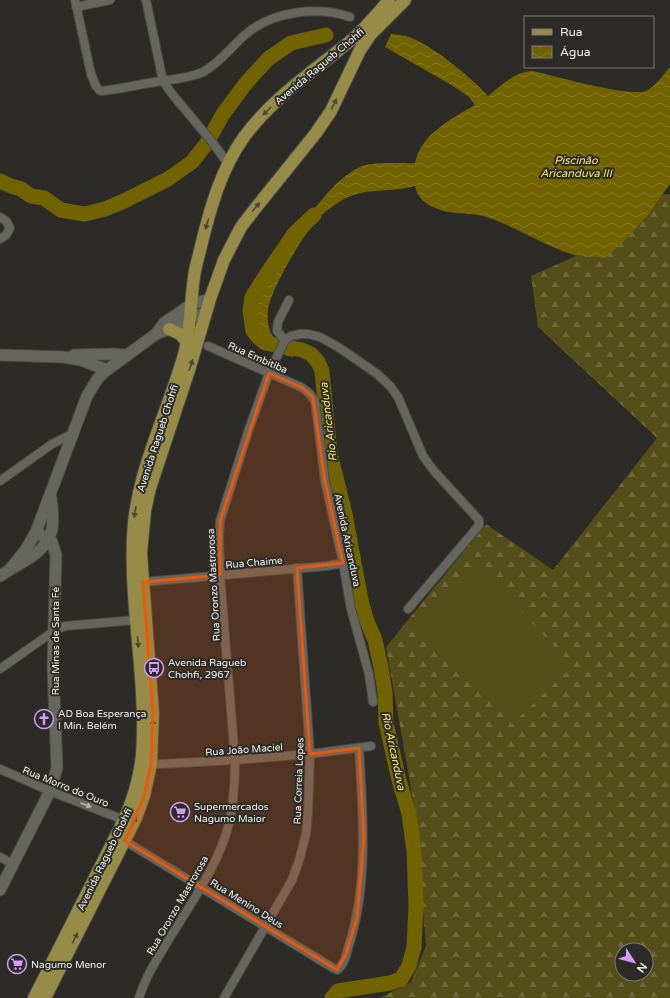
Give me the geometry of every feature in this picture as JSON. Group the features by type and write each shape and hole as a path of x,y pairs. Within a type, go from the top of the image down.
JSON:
{"main road":[{"name":"Avenida Ragueb Chohfi","path":"34,998 124,820 146,763 132,556 134,518 141,485 184,357 194,276 221,180 228,164 245,136 268,110 291,88 355,36 389,0"},
{"name":"Avenida Ragueb Chohfi","path":"45,998 125,841 144,796 146,763 153,713 141,553 143,525 150,488 190,367 210,299 224,260 241,227 320,128 331,111 360,50 371,34 405,0"},
{"path":"169,329 180,334 187,342"}],"street":[{"path":"110,0 76,3 91,74 99,90 123,88 185,78 202,72 223,57 247,33 262,23 280,17 304,12 321,11 342,14 350,17"},
{"path":"146,0 163,81 228,164"},
{"path":"0,240 6,235 10,228 1,217"},
{"path":"156,334 164,323 210,299"},
{"path":"289,300 278,322 277,331 283,343 291,336 300,334 320,337 338,347 376,373 391,387 398,397 423,456 434,471 479,520 479,525 408,609"},
{"path":"191,310 206,314"},
{"path":"10,569 25,551 36,532 87,396 98,378 126,355 156,334 169,329 191,310"},
{"name":"Rua Oronzo Mastrorosa","path":"139,998 150,972 202,887 218,854 227,829 234,792 236,760 220,575 220,520 248,432 269,373 283,343"},
{"name":"Rua Embitiba","path":"208,346 301,387"},
{"path":"63,357 83,354 126,355"},
{"path":"0,355 63,357 81,360 107,370"},
{"name":"Avenida Aricanduva","path":"301,387 309,393 315,401 325,481 354,621 369,674 373,702"},
{"path":"0,481 52,444 72,434"},
{"path":"0,576 35,555 43,548 52,530 53,522 50,496"},
{"path":"36,532 48,539"},
{"name":"Rua Minas de Santa Fé","path":"0,890 50,791 54,779 57,755 53,667 56,555 54,545 48,539"},
{"name":"Rua Chaime","path":"143,582 343,564"},
{"name":"Rua Correia Lopes","path":"224,998 292,880 306,834 310,754 297,568"},
{"path":"0,670 54,631 71,625 136,620"},
{"name":"Rua João Maciel","path":"146,763 236,760 310,754 372,746"},
{"name":"Rua Menino Deus","path":"125,841 333,968 339,969 342,965 354,933 359,901 364,838 359,748"},
{"name":"Rua Morro do Ouro","path":"0,769 50,791 124,820"},
{"path":"0,857 13,864"}],"highlighted area":[{"path":"269,373 303,388 313,397 325,481 343,563 297,568 310,754 359,748 364,838 357,918 346,954 337,970 125,841 144,796 151,764 153,713 143,582 220,575 220,521"}],"green space":[{"path":"670,194 670,998 380,998 411,982 426,946 415,811 386,647 486,524 553,570 657,438 538,327 531,276 583,253 603,198"},
{"path":"477,565 573,666 512,724 416,623"}],"water":[{"name":"Piscinão Aricanduva III","path":"391,34 406,36 416,40 438,53 472,80 488,96 504,83 520,73 533,71 608,89 637,92 646,91 656,83 670,67 670,184 647,216 620,245 604,258 571,254 505,224 483,216 453,213 441,210 422,200 415,186 370,191 352,195 337,203 319,217 313,224 281,276 270,301 268,320 271,333 278,341 297,348 293,357 268,349 258,338 255,319 257,300 264,283 302,226 329,191 350,173 366,165 380,163 415,163 418,153 430,136 438,128 475,105 468,96 453,86 385,47"}],"waterway":[{"path":"0,181 21,189 31,196 44,198 61,210 72,212 85,214 105,209 124,201 168,179 192,162 207,143 223,114 246,83 268,59 291,43 326,35"},
{"name":"Rio Aricanduva","path":"314,215 294,234 266,275 252,297 250,311 253,331 265,343 302,350 311,354 318,362 322,371 330,453 345,514 361,600 366,619 375,640 381,667 385,692 386,723 399,780 409,814 414,851 416,907 414,947 409,966 401,979 390,983 338,991 332,998"}],"place":[{"name":"Avenida Ragueb Chohfi, 2967","path":"154,668"},
{"name":"AD Boa Esperança I Min. Belém","path":"44,719"},
{"name":"Supermercados Nagumo Maior","path":"180,812"},
{"name":"Nagumo Menor","path":"17,964"}]}
